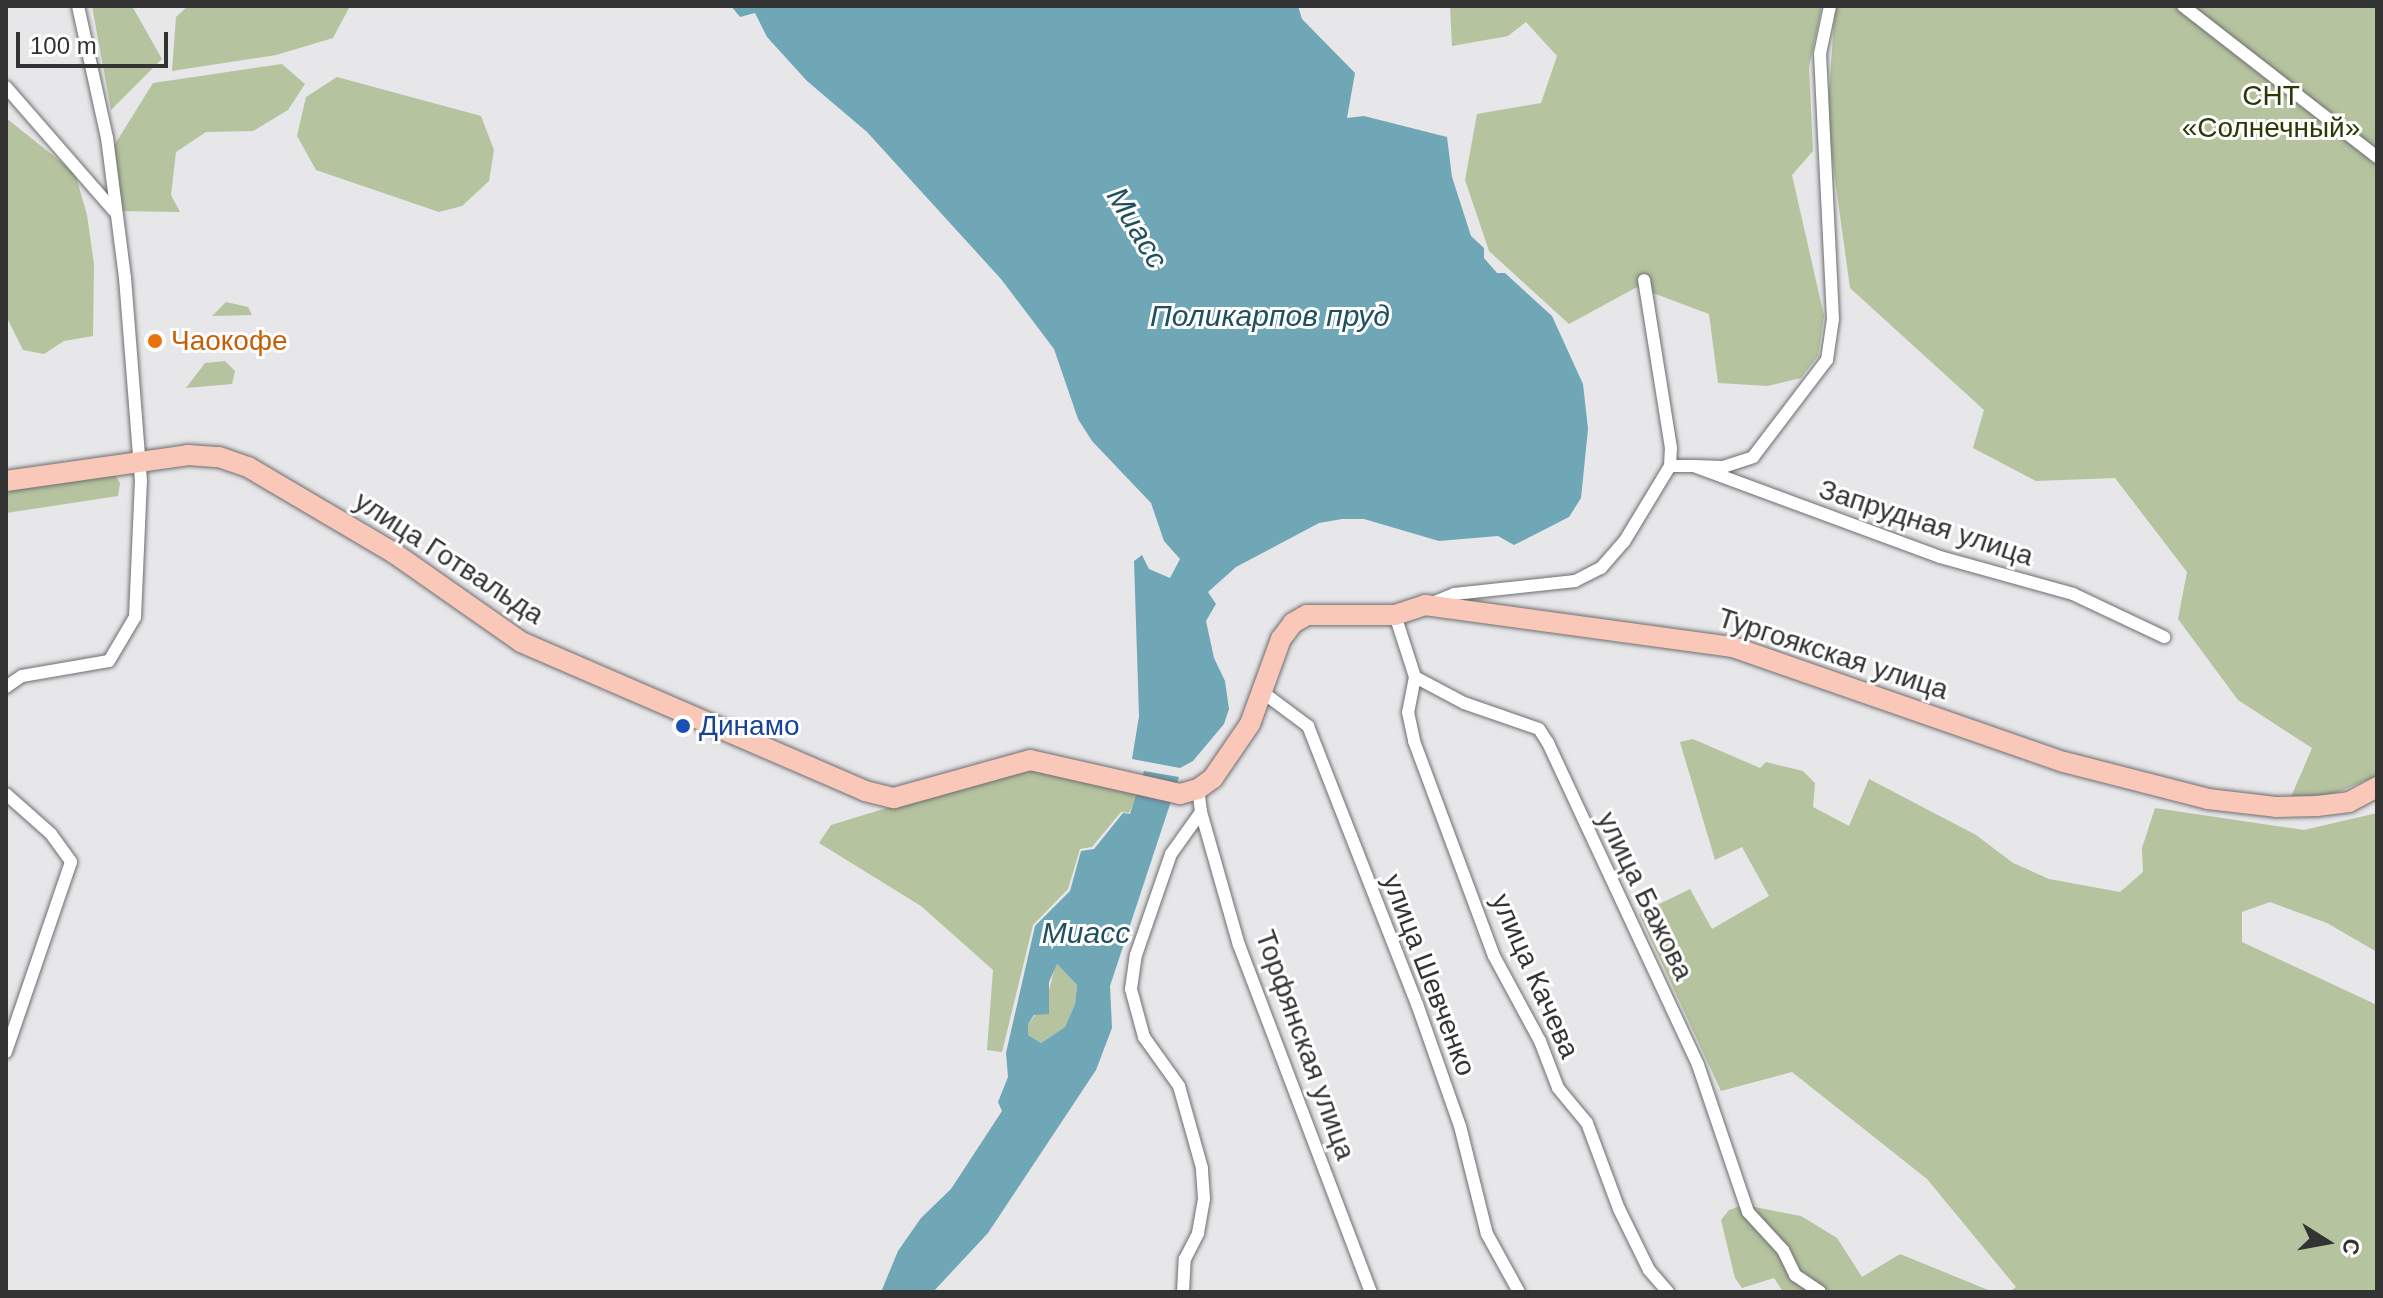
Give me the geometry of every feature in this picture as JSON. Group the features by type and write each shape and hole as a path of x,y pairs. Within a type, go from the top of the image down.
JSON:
{"main road":[{"name":"улица Готвальда","path":"6,481 188,455 219,457 248,467 394,553 521,642 865,791 894,798 1030,760 1189,792"},
{"name":"Тургоякская улица","path":"1189,792 1233,752 1265,694 1281,639 1293,623 1328,612 1395,615 1425,605 1733,647 2162,791 2276,807 2349,802 2373,790"}],"street":[{"path":"6,687 22,676 109,661 135,617 139,462 125,278 107,138 78,6"},
{"path":"1694,466 1723,467 1753,457 1827,360 1833,319 1820,54 1830,6"},
{"path":"2183,6 2377,157"},
{"path":"6,87 114,211"},
{"path":"1425,605 1454,594 1575,581 1601,568 1624,542 1670,466 1644,280"},
{"name":"Запрудная улица","path":"1670,466 1694,466 1940,557 2073,594 2164,637"},
{"name":"улица Качева","path":"1395,615 1415,677 1408,712 1414,741 1494,956 1540,1041 1558,1088 1587,1123 1619,1209 1649,1270 1668,1292"},
{"name":"улица Бажова","path":"1415,677 1464,703 1539,729 1698,1065 1748,1212 1783,1250 1795,1275 1820,1292"},
{"name":"улица Шевченко","path":"1265,694 1308,726 1432,1045 1460,1126 1487,1234 1519,1292"},
{"name":"Торфянская улица","path":"1189,792 1201,812 1239,945 1371,1292"},
{"path":"6,794 51,834 71,862 6,1052"},
{"path":"1183,1292 1185,1259 1198,1233 1204,1199 1202,1168 1179,1086 1144,1037 1131,989 1136,955 1171,854 1201,812"}],"green space":[{"path":"92,6 132,6 162,59 111,110"},
{"path":"188,6 350,6 333,38 276,55 172,71 176,17"},
{"path":"1450,6 1822,6 1809,67 1813,151 1792,175 1824,316 1818,356 1801,378 1768,386 1718,383 1709,314 1637,287 1569,324 1489,251 1465,180 1477,114 1541,103 1557,56 1526,22 1508,36 1452,46"},
{"name":"СНТ «Солнечный»","path":"1835,6 2377,6 2376,776 2331,795 2291,797 2312,748 2238,700 2178,619 2187,572 2115,478 2036,481 1973,448 1984,410 1850,288 1827,121"},
{"path":"282,64 305,84 288,110 253,131 206,132 176,152 171,195 180,212 119,211 112,149 153,83"},
{"path":"337,77 481,116 494,150 489,181 462,206 439,212 316,170 297,136 306,97"},
{"path":"6,118 75,173 87,215 94,264 93,336 64,341 44,354 23,350 6,316"},
{"path":"226,302 248,307 252,315 212,316"},
{"path":"225,361 235,371 232,384 186,388 205,363"},
{"path":"113,472 120,483 118,496 6,513 6,494 15,487"},
{"path":"1693,739 1760,768 1766,762 1803,771 1815,783 1813,807 1849,826 1869,779 1976,835 2013,863 2049,879 2120,892 2143,872 2142,848 2155,808 2304,830 2377,813 2377,952 2327,923 2270,902 2242,912 2242,942 2377,1005 2377,1292 2009,1292 2016,1287 1927,1179 1792,1072 1721,1091 1639,914 1690,889 1712,929 1769,896 1742,847 1715,860 1680,742"},
{"path":"1028,765 1140,792 1129,813 1121,812 1092,847 1080,849 1068,889 1033,925 1002,1052 987,1050 993,970 921,906 819,843 831,825"},
{"path":"1056,963 1077,985 1075,1004 1065,1027 1041,1043 1028,1035 1028,1024 1046,1002"},
{"path":"1744,1205 1801,1216 1837,1238 1862,1277 1900,1254 1993,1292 1783,1292 1774,1278 1742,1288 1735,1278 1721,1220 1729,1210"}],"water":[{"name":"Поликарпов пруд","path":"731,6 1298,6 1302,19 1355,73 1347,118 1364,116 1447,137 1452,177 1471,236 1484,248 1484,258 1497,273 1505,273 1552,316 1583,384 1588,429 1581,498 1569,517 1514,545 1498,536 1439,541 1364,519 1342,519 1319,523 1236,567 1208,592 1216,604 1206,621 1214,658 1225,681 1229,709 1224,724 1193,761 1180,768 1132,759 1139,716 1134,561 1142,555 1149,569 1170,578 1180,559 1164,541 1151,503 1092,441 1078,419 1054,349 1001,279 867,132 807,81 767,37 755,13 740,17"},
{"name":"Миасс","path":"1144,771 1179,777 1110,986 1112,1028 1096,1070 988,1233 933,1292 881,1292 898,1251 921,1218 951,1189 1002,1111 998,1102 1008,1077 1006,1053 1035,926 1070,891 1081,851 1094,849 1123,813 1130,814","holes":["1057,964 1077,985 1075,1004 1065,1027 1041,1043 1028,1035 1028,1024 1034,1015 1049,1014 1049,982"]}],"place":[{"name":"Чаокофе","path":"155,341"},
{"name":"Динамо","path":"683,726"}]}
